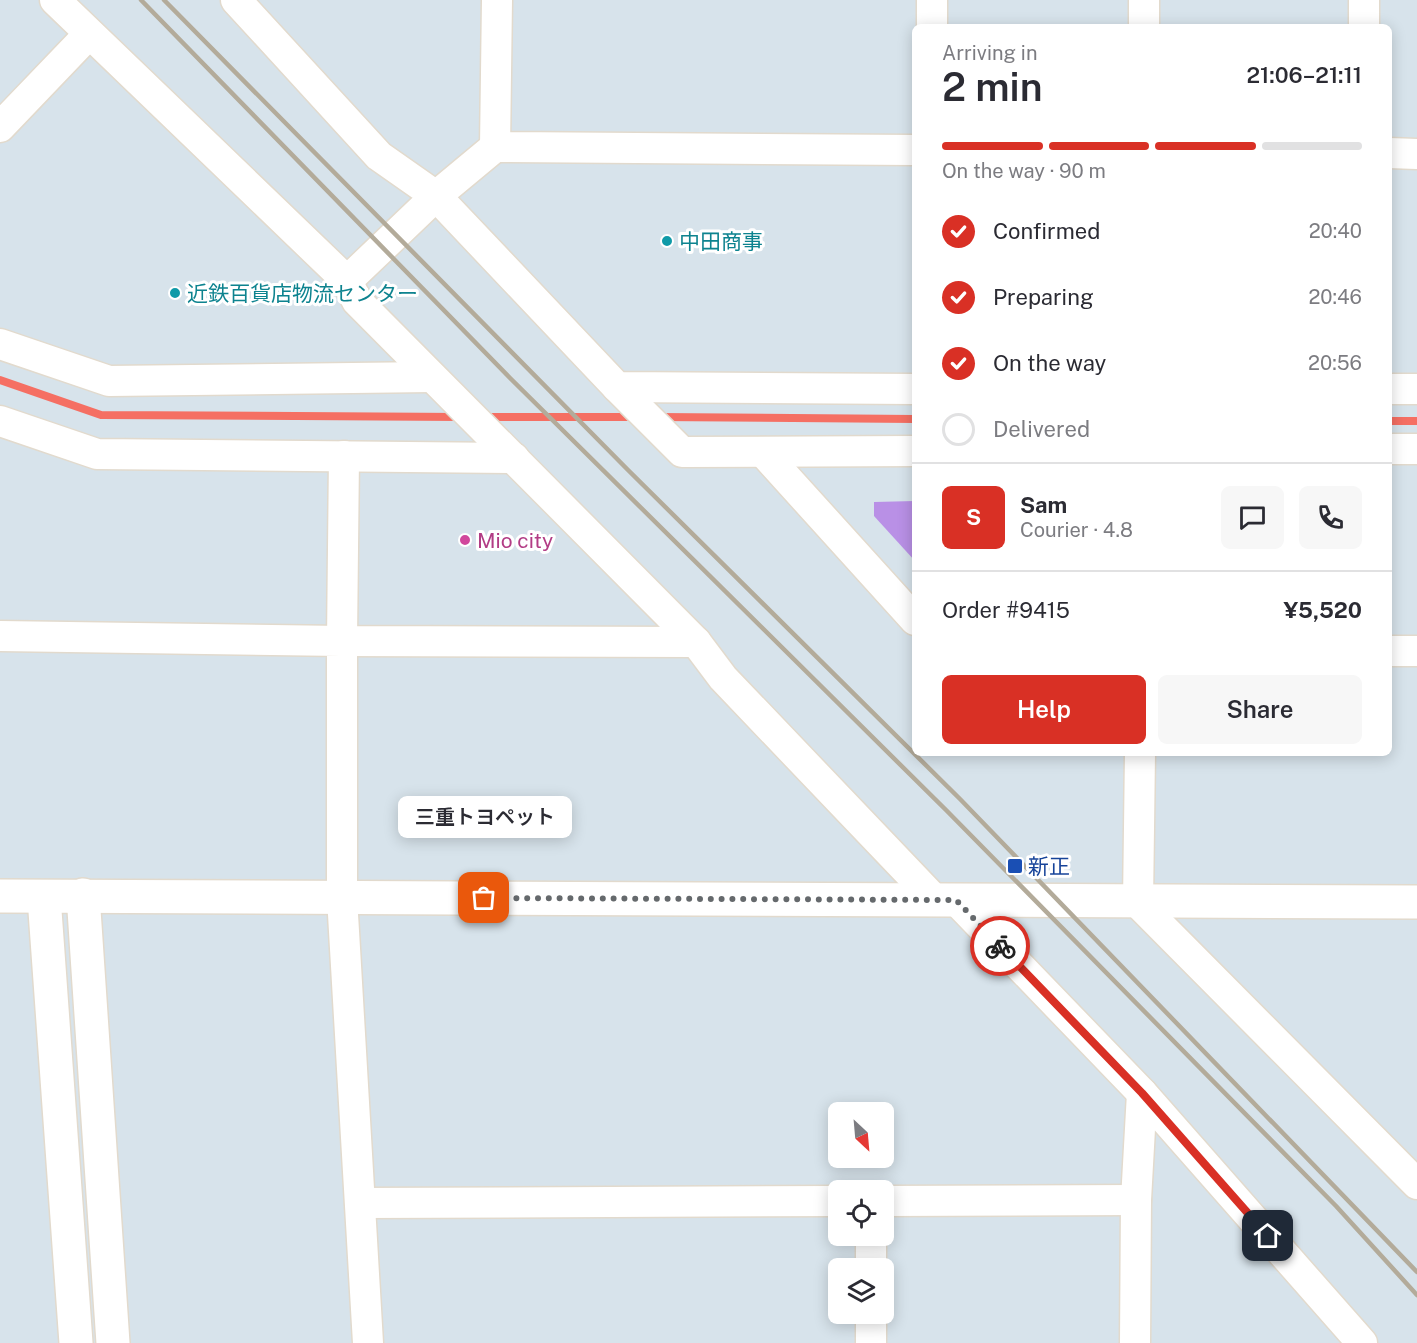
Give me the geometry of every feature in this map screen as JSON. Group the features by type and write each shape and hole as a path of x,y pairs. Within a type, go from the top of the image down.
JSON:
{"street":[{"path":"55,0 347,281 357,301 696,642 723,678 1142,1093 1362,1343"},
{"path":"236,0 380,156 436,196 682,452 912,451"},
{"path":"495,147 497,0"},
{"path":"932,0 932,24"},
{"path":"1144,0 1144,24"},
{"path":"1364,0 1364,24"},
{"path":"0,127 88,34"},
{"path":"347,281 436,196 495,147 912,150"},
{"path":"1392,153 1417,154"},
{"path":"0,344 109,381 434,380"},
{"path":"620,390 912,389"},
{"path":"1392,389 1417,389"},
{"path":"0,421 97,454 344,456 505,449"},
{"path":"1392,449 1417,449"},
{"path":"763,452 912,617"},
{"path":"344,456 342,897 368,1343"},
{"path":"0,636 342,641 696,642"},
{"path":"1392,651 1417,651"},
{"path":"1140,756 1138,903 1417,1184"},
{"path":"83,895 113,1343"},
{"path":"0,896 946,900 1138,903 1417,902"},
{"path":"44,897 76,1343"},
{"path":"1135,1343 1136,1200 1142,1093"},
{"path":"894,1201 1136,1200"},
{"path":"361,1203 828,1201"},
{"path":"871,1324 871,1343"}],"shaded area":[{"path":"912,501 912,558 874,516 874,502"}],"waterway":[{"path":"0,380 101,415 462,417"},
{"path":"483,417 636,417"},
{"path":"657,417 912,419"},
{"path":"1392,421 1417,421"}],"railway":[{"path":"141,0 510,378 946,810 1336,1206 1417,1295"},
{"path":"164,0 628,470 912,751"},
{"path":"917,756 1417,1272"}],"way so far":[{"path":"484,898 956,900 1000,946"}],"place":[{"name":"中田商事","path":"667,241"},
{"name":"近鉄百貨店物流センター","path":"175,293"},
{"name":"Mio city","path":"465,540"},
{"name":"新正","path":"1015,866"},
{"name":"三重トヨペット","path":"484,898"}],"route":[{"path":"1000,946 1142,1093 1268,1236"}]}
